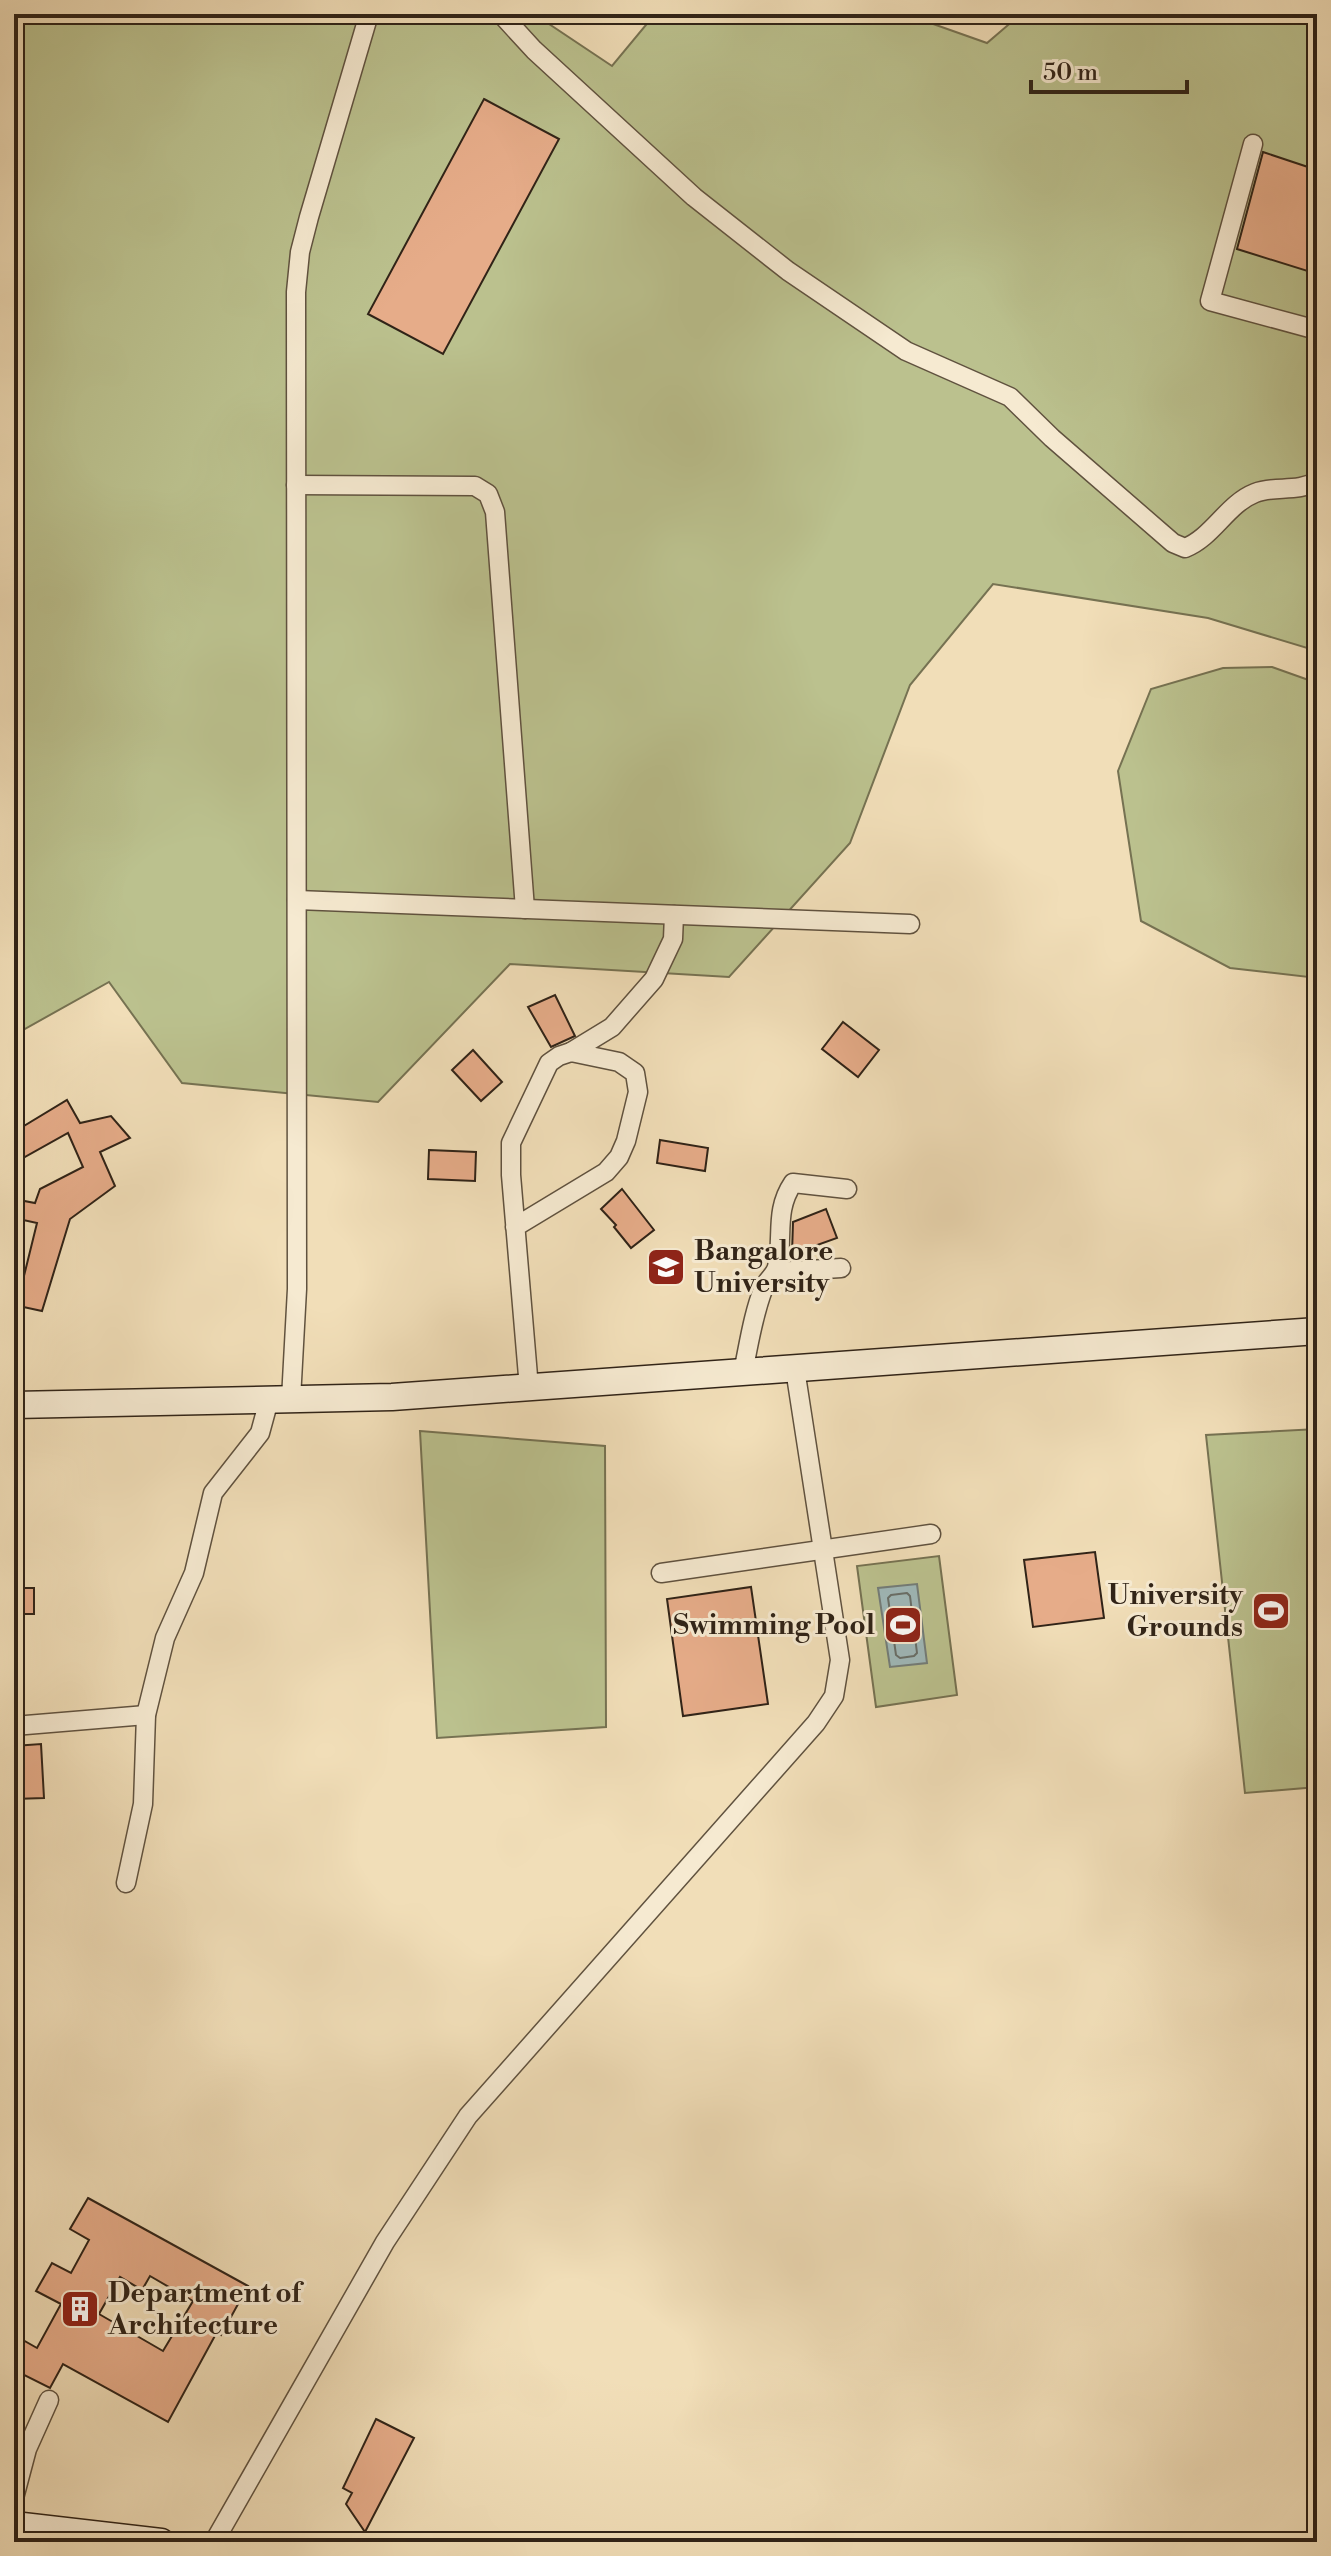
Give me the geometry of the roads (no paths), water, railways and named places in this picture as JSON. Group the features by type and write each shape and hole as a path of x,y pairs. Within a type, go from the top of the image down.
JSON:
{"street":[{"path":"126,1883 143,1804 146,1715 165,1638 194,1573 213,1493 260,1433 280,1400 297,1289 296,292 300,252 369,14"},
{"path":"501,14 534,50 694,197 788,271 906,351 1010,397 1052,438 1173,543 1185,548 1198,543 1244,499 1258,492 1305,488 1317,481"},
{"path":"1253,144 1210,301 1317,330"},
{"path":"296,485 475,486 488,494 495,512 525,909"},
{"path":"297,900 910,924"},
{"path":"529,1388 511,1143 549,1063 612,1027 654,979 673,939 674,915"},
{"path":"515,1227 606,1172 619,1157 626,1141 638,1092 635,1073 619,1062 571,1052"},
{"path":"743,1372 765,1284 776,1272 779,1222 786,1194 793,1183 847,1189"},
{"path":"776,1272 841,1268"},
{"path":"14,1405 392,1397 1317,1331"},
{"path":"214,2542 385,2242 468,2116 805,1735 834,1696 840,1660 795,1369"},
{"path":"661,1573 931,1534"},
{"path":"14,1726 146,1715"},
{"path":"14,2498 27,2449 49,2400"},
{"path":"14,2525 161,2542"}],"water":[{"name":"Swimming Pool","path":"917,1584 927,1663 890,1667 878,1588"}],"place":[{"name":"Bangalore University","path":"666,1267"},
{"name":"University Grounds","path":"1271,1611"},
{"name":"Swimming Pool","path":"903,1625"},
{"name":"Department of Architecture","path":"80,2309"}]}
